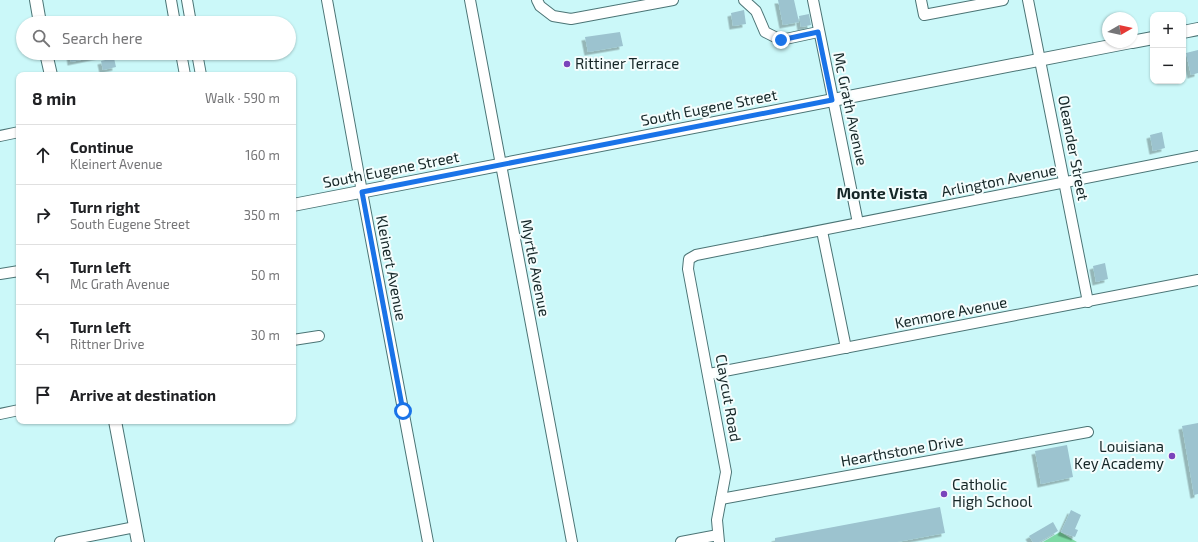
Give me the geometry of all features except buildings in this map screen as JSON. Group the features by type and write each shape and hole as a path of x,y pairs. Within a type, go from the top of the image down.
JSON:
{"street":[{"path":"36,0 39,16"},
{"path":"171,0 174,16"},
{"path":"187,0 190,16"},
{"name":"Kleinert Avenue","path":"327,0 428,542"},
{"name":"Myrtle Avenue","path":"470,0 572,542"},
{"path":"537,0 540,6 553,16 571,19 657,1 673,0"},
{"path":"744,0 756,11"},
{"path":"755,0 756,11 765,32 781,40 818,32"},
{"name":"Mc Grath Avenue","path":"813,0 818,32 858,224"},
{"path":"922,0 924,14 1003,0"},
{"name":"Oleander Street","path":"1028,0 1041,59 1088,302"},
{"path":"1186,31 1198,29"},
{"name":"South Eugene Street","path":"1138,41 1150,39"},
{"name":"South Eugene Street","path":"296,204 1102,48"},
{"path":"48,60 50,72"},
{"path":"182,60 184,72"},
{"path":"198,60 200,72"},
{"path":"0,136 16,133"},
{"name":"Arlington Avenue","path":"689,260 696,255 1198,156"},
{"path":"822,231 846,348"},
{"name":"Claycut Road","path":"689,260 688,269 709,374 726,472 717,520 718,539"},
{"path":"0,274 16,271"},
{"name":"Kenmore Avenue","path":"709,374 1198,280"},
{"path":"296,340 319,336"},
{"path":"0,414 16,411"},
{"path":"116,424 138,542"},
{"name":"Hearthstone Drive","path":"721,499 1088,432"},
{"path":"60,542 135,528"},
{"path":"680,542 718,539"}],"green space":[{"path":"1060,532 1077,542 1043,542"}],"place":[{"name":"Rittiner Terrace","path":"567,64"},
{"name":"Louisiana Key Academy","path":"1172,456"},
{"name":"Catholic High School","path":"944,494"}],"district":[{"name":"Monte Vista","path":"882,193"}],"route":[{"path":"403,411 362,192 832,100 818,32 781,40"}]}
